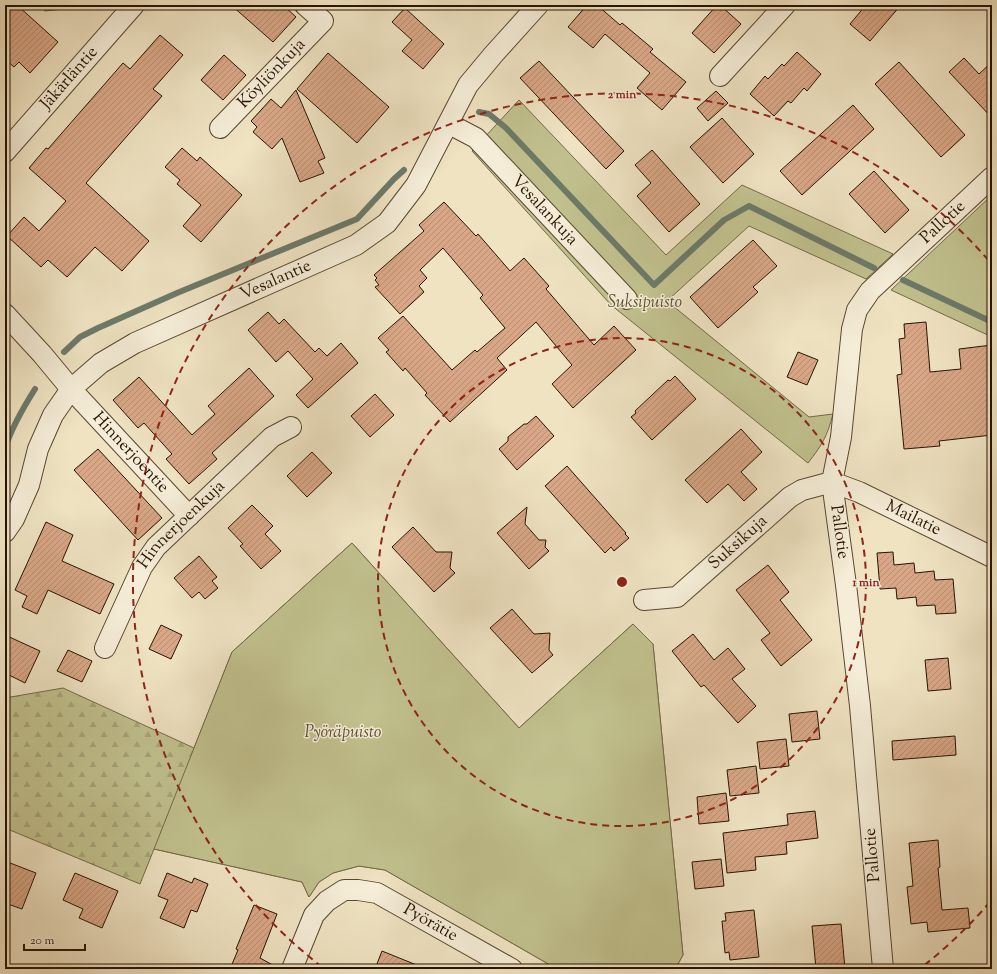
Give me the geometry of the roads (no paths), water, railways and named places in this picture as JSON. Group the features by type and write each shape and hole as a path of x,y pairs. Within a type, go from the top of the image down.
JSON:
{"street":[{"name":"Jäkärläntie","path":"5,152 134,5"},
{"name":"Köyliönkuja","path":"220,128 323,21 305,5"},
{"name":"Vesalantie","path":"5,532 14,519 29,485 38,448 53,415 71,389 101,363 135,343 356,245 387,223 416,185 468,86 493,55 538,5"},
{"path":"720,76 785,5"},
{"name":"Vesalankuja","path":"456,128 476,138 628,299"},
{"name":"Pallotie","path":"883,969 860,706 832,482 841,437 852,329 857,310 870,291 992,177"},
{"name":"Hinnerjoentie","path":"5,314 42,354 71,389 189,516"},
{"name":"Hinnerjoenkuja","path":"105,648 142,567 156,547 272,437 291,427"},
{"name":"Mailatie","path":"832,482 859,492 992,557"},
{"name":"Suksikuja","path":"644,600 677,597 790,497 802,490 832,482"},
{"name":"Pyörätie","path":"292,969 314,915 327,901 344,890 358,890 377,893 512,969"}],"waterway":[{"path":"479,112 489,114 506,128 654,285 724,220 749,206 874,268"},
{"path":"64,352 80,337 98,328 177,293 357,219 404,170"},
{"path":"903,280 992,322"},
{"path":"5,448 18,418 35,389"}],"park label":[{"name":"Suksipuisto","path":"645,303"},
{"name":"Pyöräpuisto","path":"343,733"}]}
